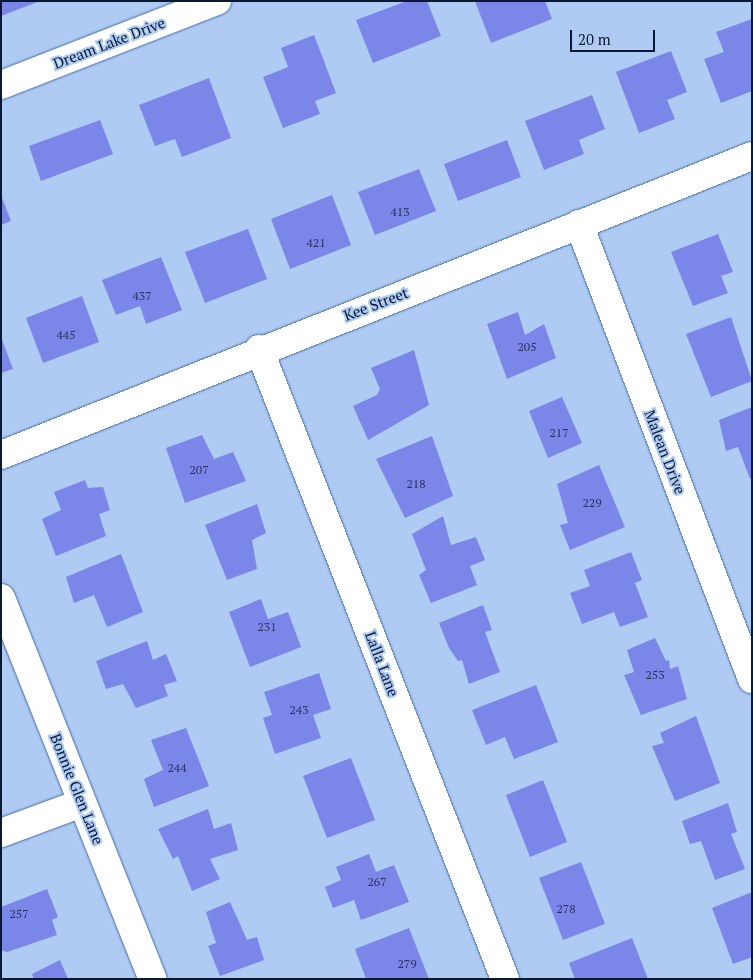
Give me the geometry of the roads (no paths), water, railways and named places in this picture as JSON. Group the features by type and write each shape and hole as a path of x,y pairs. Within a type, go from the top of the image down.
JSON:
{"street":[{"name":"Dream Lake Drive","path":"1,85 217,1"},
{"name":"Kee Street","path":"1,454 259,349 752,156"},
{"name":"Malean Drive","path":"579,224 752,679"},
{"name":"Lalla Lane","path":"259,349 505,979"},
{"name":"Bonnie Glen Lane","path":"1,598 153,979"},
{"path":"1,833 82,802"}]}
